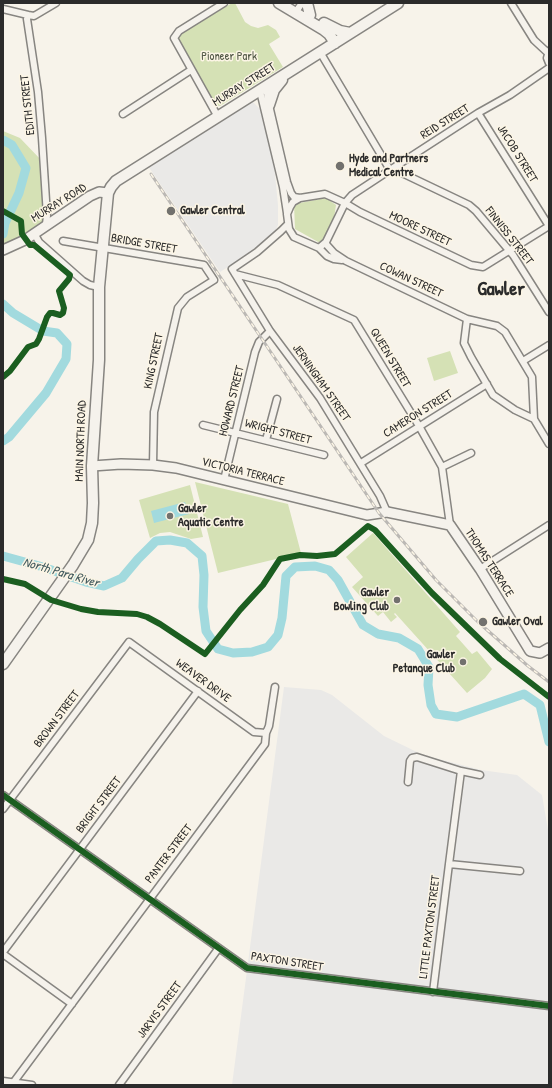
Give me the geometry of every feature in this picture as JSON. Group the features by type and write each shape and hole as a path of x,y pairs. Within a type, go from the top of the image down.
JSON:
{"main road":[{"path":"280,3 299,6 324,27 336,42"},
{"name":"MURRAY STREET","path":"108,193 116,181 249,97 264,96 287,74 398,3"},
{"path":"299,6 324,27 340,32 350,33"},
{"path":"320,52 325,40 324,27"},
{"path":"264,96 271,97 275,89 287,74"},
{"name":"MAIN NORTH ROAD","path":"3,664 73,565 88,540 93,503 92,466 98,360 99,287 108,193"}],"street":[{"path":"3,9 34,16 56,3"},
{"path":"218,117 174,40 174,36 179,31 224,3"},
{"path":"511,3 534,40 548,52 547,58 549,63"},
{"name":"EDITH STREET","path":"28,15 45,162 46,224"},
{"name":"FINNISS STREET","path":"320,52 393,168 469,205 476,210 513,255 549,312"},
{"name":"REID STREET","path":"345,204 352,195 478,113 510,95 549,68"},
{"path":"123,114 192,70"},
{"path":"264,96 291,193 294,197 300,198 321,194 330,195 345,204 325,243 319,248 294,237 289,229 283,187 264,96"},
{"name":"JACOB STREET","path":"478,113 549,226"},
{"name":"MURRAY ROAD","path":"4,250 25,240 46,224 90,196 98,192 108,193"},
{"name":"REID STREET","path":"336,198 352,195"},
{"path":"287,214 292,204 300,198"},
{"name":"MOORE STREET","path":"345,204 472,265 483,267 509,251"},
{"path":"340,216 346,210 352,209 360,212"},
{"path":"234,272 288,224"},
{"path":"509,251 549,226"},
{"path":"34,233 39,242 83,281 90,285 99,287"},
{"name":"BRIDGE STREET","path":"63,241 204,265 214,280"},
{"name":"COWAN STREET","path":"325,243 334,253 346,261 467,319 501,328 532,376 534,419"},
{"name":"COWAN STREET","path":"319,248 334,259 346,261"},
{"name":"JERNINGHAM STREET","path":"234,272 270,332 320,398 361,463 380,496 387,512"},
{"name":"QUEEN STREET","path":"234,272 278,285 354,320 419,426 442,467 450,525"},
{"name":"KING STREET","path":"153,465 154,412 178,308 187,297 214,280"},
{"path":"467,319 464,343 487,384 497,399 534,419 549,444"},
{"name":"HOWARD STREET","path":"224,480 256,348 261,339 270,332"},
{"path":"523,361 549,345"},
{"name":"CAMERON STREET","path":"361,463 487,384"},
{"path":"266,440 277,399"},
{"name":"WRIGHT STREET","path":"203,425 324,455"},
{"path":"442,467 471,453"},
{"name":"VICTORIA TERRACE","path":"92,466 121,464 153,465 191,471 367,515 387,512"},
{"name":"THOMAS TERRACE","path":"387,512 450,525 480,568 529,649 532,652 538,653 549,648"},
{"path":"480,568 549,525"},
{"name":"WEAVER DRIVE","path":"129,642 254,732 266,733"},
{"name":"BROWN STREET","path":"3,809 129,642"},
{"name":"PANTER STREET","path":"13,1082 266,744 266,733 269,726 275,687"},
{"name":"BRIGHT STREET","path":"3,953 198,691"},
{"path":"408,782 410,761 412,758 417,757 461,771 480,775"},
{"name":"LITTLE PAXTON STREET","path":"433,992 461,771"},
{"name":"PAXTON STREET","path":"3,795 244,967 250,969 549,1006"},
{"path":"449,864 520,871"},
{"name":"JARVIS STREET","path":"119,1085 218,948"},
{"path":"3,953 72,1004"},
{"path":"3,1081 32,1085"}],"shaded area":[{"path":"253,102 262,111 274,164 278,205 278,225 275,231 247,255 220,272 148,166"},
{"path":"284,687 321,690 332,695 384,736 423,755 481,770 517,775 542,795 549,836 549,1085 232,1085"}],"green space":[{"name":"Pioneer Park","path":"232,3 235,3 245,22 251,26 258,28 268,25 276,30 280,37 269,44 283,67 220,106 214,105 178,41 182,33"},
{"path":"3,131 20,138 43,162 46,224 3,250"},
{"path":"326,198 336,205 334,218 325,238 320,243 295,229 294,204"},
{"path":"450,351 458,373 434,381 427,358"},
{"path":"195,482 288,504 301,553 218,573"},
{"name":"Gawler Aquatic Centre","path":"190,485 203,537 191,539 170,532 160,533 150,538 139,500"},
{"name":"Gawler Bowling Club","path":"373,533 460,632 456,636 472,654 477,651 492,669 485,678 467,693 395,613 394,614 397,617 391,622 383,612 378,616 352,587 363,577 346,557"}],"water":[{"path":"185,502 189,514 154,523 151,511"}],"waterway":[{"name":"North Para River","path":"3,140 12,145 26,168 19,193 5,223 3,234"},
{"name":"North Para River","path":"3,304 13,313 43,331 57,333 67,344 66,359 46,393 9,437 3,441"},
{"name":"North Para River","path":"3,556 43,567 86,582 104,586 122,578 156,541 170,540 187,543 202,556 204,575 203,607 206,631 218,649 233,653 252,652 268,647 278,635 282,618 286,576 295,567 315,566 329,570 338,580 363,625 378,634 399,638 418,649 429,667 428,685 431,705 436,714 457,717 524,694 540,705 549,742"}],"railway":[{"path":"151,174 379,513 436,580 478,622 528,666 549,682"}],"cycle path":[{"path":"3,211 21,221 22,234 30,245 34,245 70,275 69,279 59,291 64,308 63,313 60,315 50,313 36,344 28,347 10,371 3,377"},
{"path":"3,579 25,584 51,600 81,609 98,612 137,614 147,617 205,654 240,610 263,585 280,559 300,555 317,556 335,554 368,526 375,530 432,593 500,659 549,697"},
{"path":"3,795 247,968 549,1006"}],"place":[{"name":"Hyde and Partners Medical Centre","path":"340,166"},
{"name":"Gawler Central","path":"171,211"},
{"name":"Gawler Aquatic Centre","path":"170,516"},
{"name":"Gawler Bowling Club","path":"397,600"},
{"name":"Gawler Oval","path":"483,622"},
{"name":"Gawler Petanque Club","path":"463,662"}],"district":[{"name":"Gawler","path":"501,290"}]}
